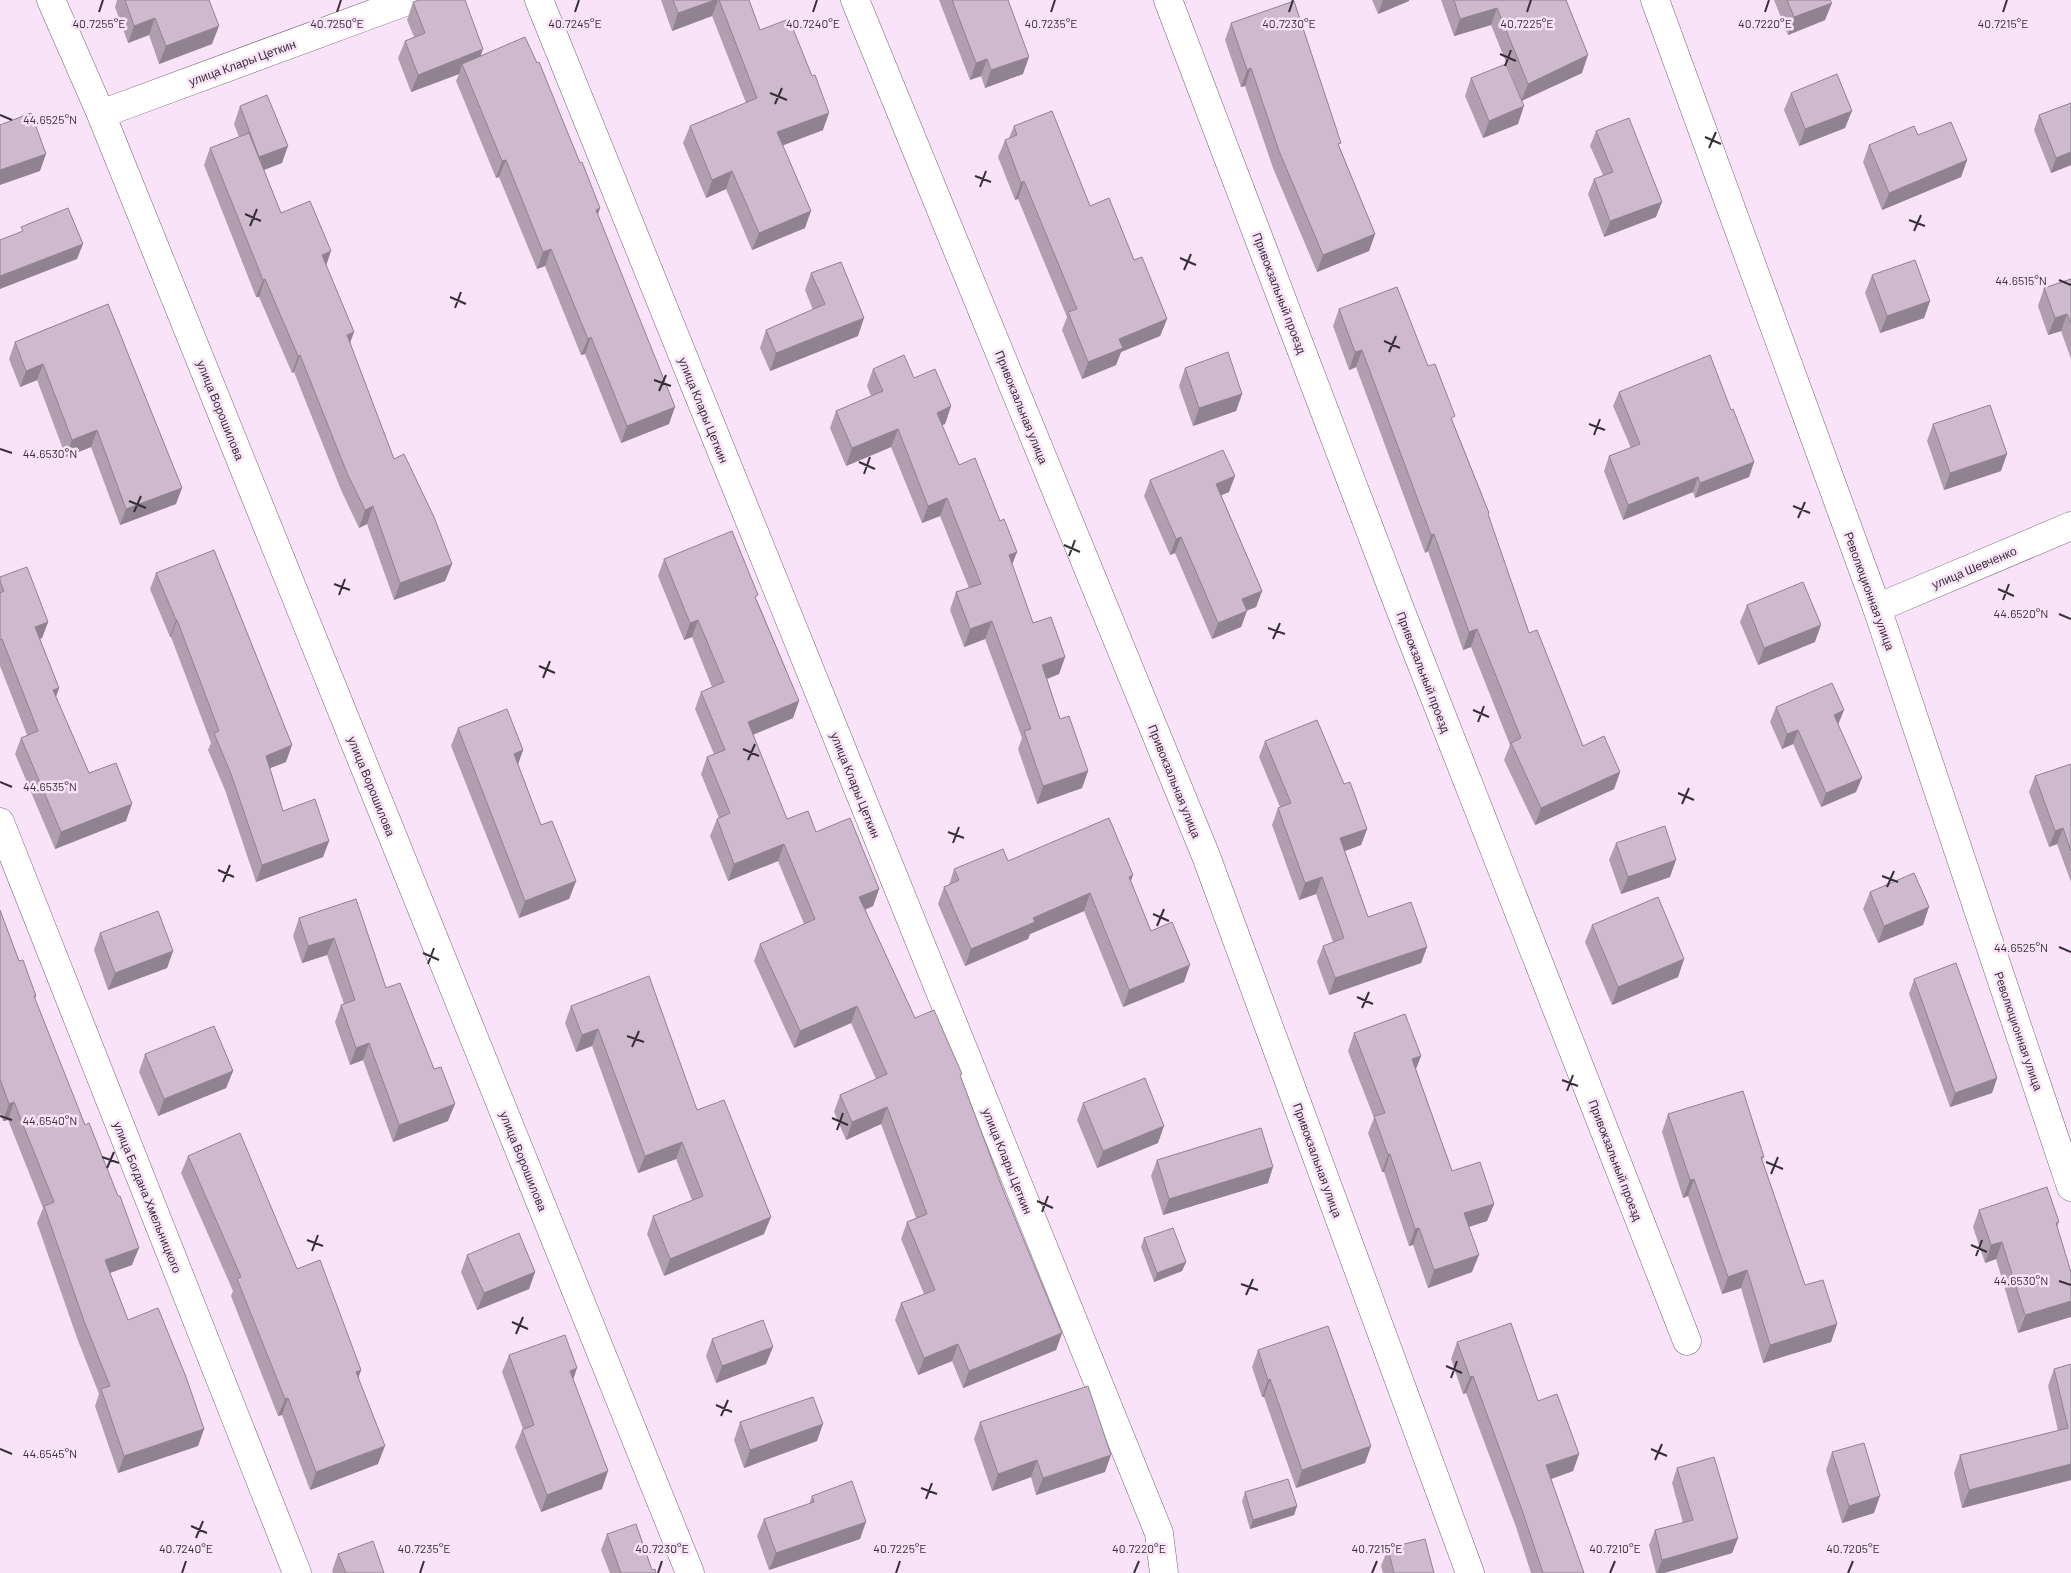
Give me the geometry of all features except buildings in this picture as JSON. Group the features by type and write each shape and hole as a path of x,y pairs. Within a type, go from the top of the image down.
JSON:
{"street":[{"name":"улица Ворошилова","path":"51,0 101,114 690,1573"},
{"name":"улица Клары Цеткин","path":"101,114 410,0"},
{"name":"улица Клары Цеткин","path":"538,0 1159,1533 1164,1573"},
{"name":"Привокзальная улица","path":"855,0 1206,856 1470,1573"},
{"name":"Привокзальный проезд","path":"1168,0 1400,609 1687,1341"},
{"name":"Революционная улица","path":"1655,0 1877,608 2071,1187"},
{"name":"улица Шевченко","path":"1877,608 2071,526"},
{"name":"улица Богдана Хмельницкого","path":"0,822 297,1573"}]}
